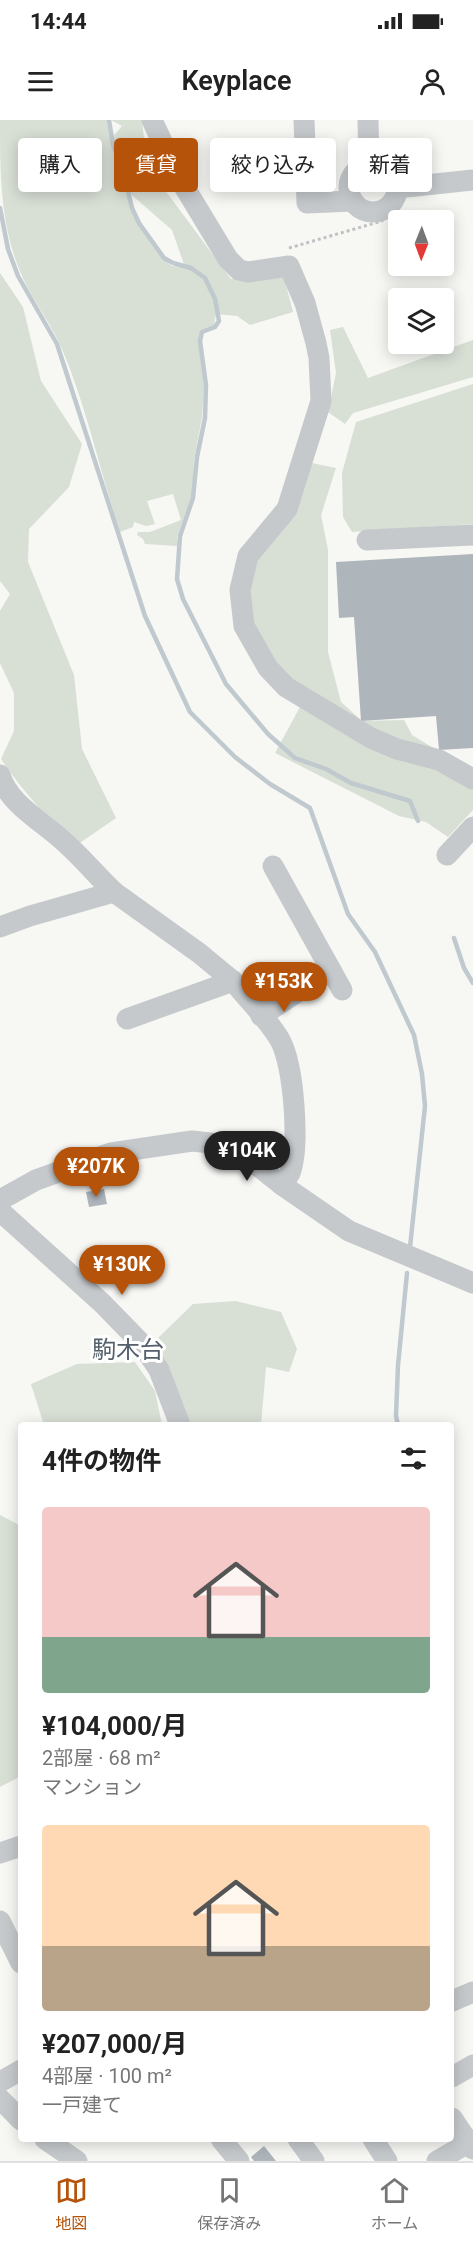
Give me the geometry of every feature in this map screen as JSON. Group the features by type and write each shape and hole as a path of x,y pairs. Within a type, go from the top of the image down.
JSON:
{"street":[{"path":"152,120 179,178 228,259 239,270 248,272 289,266 305,303 319,358 321,401 287,509 248,556 242,577 240,590 244,626 268,668 286,687 371,738 397,749 439,760 473,779"},
{"path":"304,120 308,203 352,201"},
{"path":"368,120 368,138"},
{"path":"432,184 473,180"},
{"path":"350,192 352,201 363,211 379,212 393,203 396,192"},
{"path":"367,540 473,535"},
{"path":"0,775 2,782 20,804 62,840 114,892 199,953 233,981 281,1041 294,1097 296,1118 290,1173 282,1185"},
{"path":"447,855 473,827"},
{"path":"273,866 342,990"},
{"path":"0,927 114,892"},
{"path":"261,1016 331,970"},
{"path":"127,1019 233,981"},
{"path":"0,1200 36,1180 111,1153 192,1141 219,1144 240,1152 282,1185 349,1231 473,1283"},
{"path":"0,1210 102,1303 141,1343 159,1371 179,1422"},
{"path":"0,1853 18,1847"},
{"path":"0,1921 18,1957"},
{"path":"454,2000 473,1992"},
{"path":"454,2076 473,2065"},
{"path":"0,2082 18,2072"},
{"path":"0,2098 18,2117"},
{"path":"437,2161 471,2144 454,2121"},
{"path":"49,2142 77,2161"},
{"path":"223,2142 239,2161"},
{"path":"300,2142 314,2161"},
{"path":"376,2142 387,2161"}],"path":[{"path":"279,250 382,221 379,212"}],"shaded area":[{"path":"0,120 107,120 111,139 122,126 111,120 142,120 144,138 114,138 114,192 126,192 137,221 168,263 172,266 185,267 172,230 128,192 166,192 231,279 284,277 293,312 250,325 237,316 216,314 214,326 199,334 204,387 202,417 194,460 192,495 177,537 177,546 145,544 143,539 137,535 138,532 150,532 181,520 173,494 147,501 155,524 146,526 134,522 133,527 120,532 71,371 57,339 19,269 8,232 1,176"},
{"path":"0,273 23,307 41,381 82,444 69,487 29,529 28,562 74,675 82,749 116,818 71,849 1,759 14,731 14,693 0,663 0,611 10,594 0,581"},
{"path":"343,327 368,378 434,354 454,354 454,347 473,340 473,377 353,413 345,424 328,412 336,373 330,330"},
{"path":"473,384 473,524 352,532 343,517 342,473 356,422"},
{"path":"307,462 336,468 321,515 328,550 328,652 341,702 362,721 404,720 412,735 473,772 473,810 448,837 426,822 399,816 275,753 300,707 236,621 250,563"},
{"path":"236,1301 281,1312 297,1349 289,1372 266,1367 261,1422 189,1422 155,1341 193,1304"},
{"path":"135,1362 155,1391 161,1422 43,1422 31,1384 77,1364"},
{"path":"0,1515 18,1524 18,1778 0,1787"}],"building":[{"path":"473,554 473,748 439,750 436,716 361,721 354,617 339,618 336,562"},
{"path":"104,1189 107,1204 89,1207 86,1192"},
{"path":"264,2146 276,2161 254,2161 251,2157"}],"waterway":[{"path":"109,120 113,145 124,175 132,208 139,223 164,258 191,268 205,278 215,299 219,321 215,327 202,332 200,341 206,385 205,418 197,457 193,498 180,536 177,579 183,599 226,684 268,734 295,758 326,769 351,783 410,801 418,821"},
{"path":"0,208 8,249 18,276 57,344 145,616 190,712 235,757 270,784 310,808 348,914 375,952 414,1035 422,1074 425,1106 410,1247"},
{"path":"454,938 464,968 473,983"},
{"path":"397,1422 398,1365 407,1273"}],"district":[{"name":"駒木台","path":"128,1350"}]}
